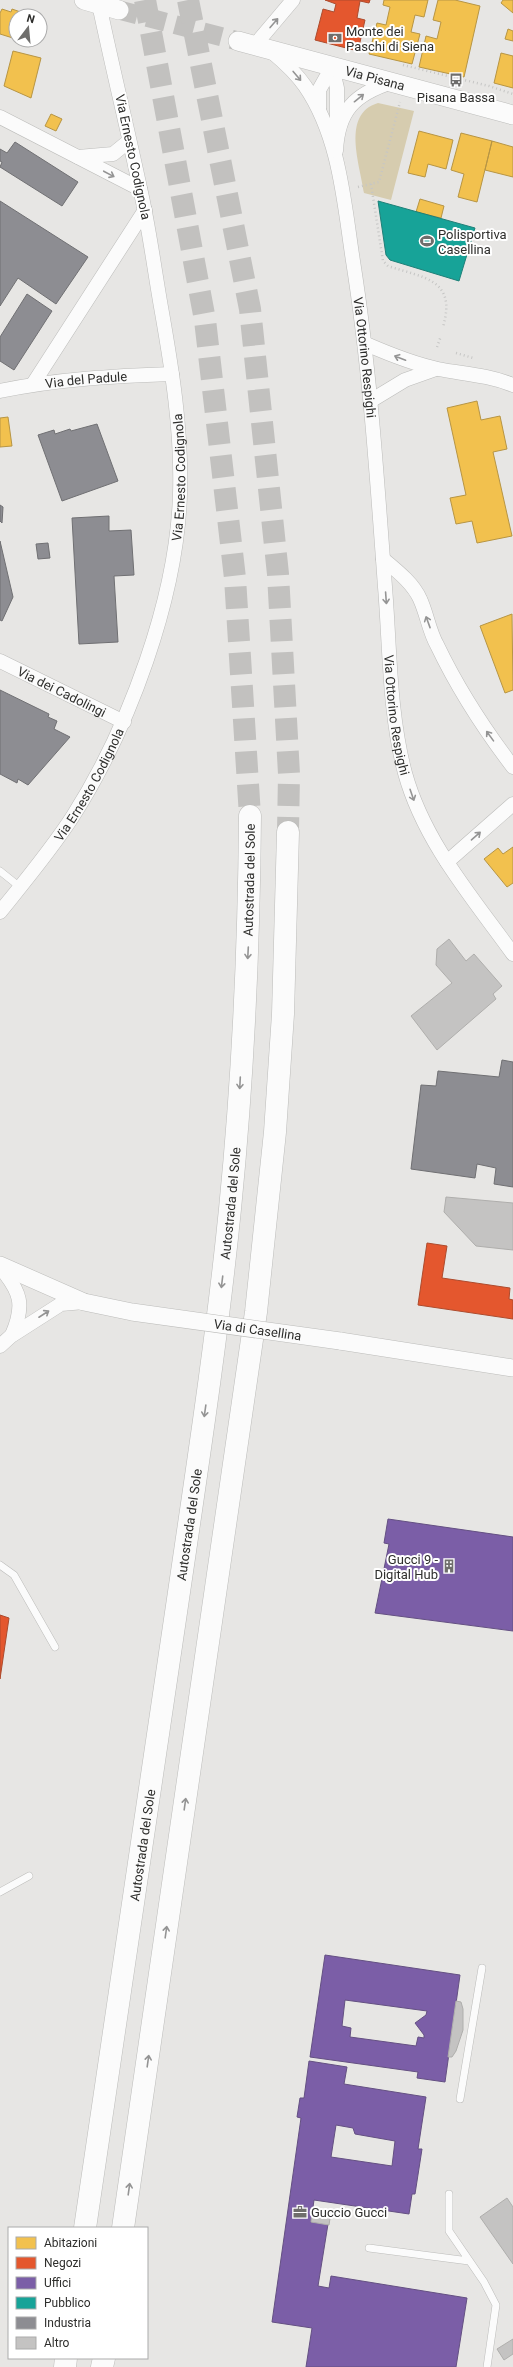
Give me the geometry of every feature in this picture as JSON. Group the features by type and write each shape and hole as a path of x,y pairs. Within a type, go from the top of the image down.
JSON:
{"highway":[{"name":"Autostrada del Sole","path":"85,2227 203,1427 230,1212 238,1119 246,991 250,907 250,816"},
{"path":"123,2227 256,1312 275,1132 283,1014 288,832"}],"main road":[{"path":"92,2 119,10"},
{"name":"Via Pisana","path":"254,45 513,115"}],"street":[{"path":"254,45 293,0"},
{"name":"Via Ernesto Codignola","path":"0,912 48,853 74,815 124,722 144,667 165,596 175,546 181,475 179,426 172,374 145,210 129,141 92,2"},
{"name":"Via Ottorino Respighi","path":"254,45 295,74 320,111 336,157 366,344 372,400 394,713 400,750 417,808 447,862"},
{"name":"Via Ottorino Respighi","path":"320,111 319,90 332,67"},
{"name":"Via Ottorino Respighi","path":"332,67 337,88 336,157"},
{"name":"Via Ottorino Respighi","path":"337,135 342,118 354,102 374,88 392,82"},
{"path":"0,117 140,189"},
{"path":"78,157 113,154 129,141"},
{"path":"33,384 145,210"},
{"path":"366,344 409,361 436,369 478,375 513,385"},
{"path":"372,400 405,380 436,369"},
{"name":"Via del Padule","path":"0,391 33,384 122,376 172,374"},
{"path":"383,559 398,571 420,598 436,644 464,696 486,732 513,767"},
{"name":"Via dei Cadolingi","path":"0,661 124,722"},
{"path":"513,804 447,862 513,954"},
{"path":"0,1266 84,1302"},
{"name":"Via di Casellina","path":"0,1266 13,1283 20,1305 19,1318 11,1336"},
{"name":"Via di Casellina","path":"0,1346 11,1336 61,1304 84,1302 132,1312 340,1341 513,1368"}],"lane":[{"path":"0,871 20,887"},
{"path":"0,1565 14,1575 55,1647"},
{"path":"0,1892 29,1876"},
{"path":"460,2099 482,1968"},
{"path":"449,2194 449,2231 496,2305 487,2367"},
{"path":"369,2248 469,2261"}],"path":[{"path":"402,65 489,86 513,94"},
{"path":"358,187 378,182 400,102"},
{"path":"371,184 383,261 388,266 433,280 441,288 448,303 443,328"},
{"path":"437,348 440,336"}],"shaded area":[{"path":"378,103 414,111 391,200 364,193 357,155 356,129 360,118 367,109"}],"building: Abitazioni":[{"path":"384,0 428,0 424,17 415,15 411,32 420,34 412,64 369,54 377,23 386,25 390,7 383,5"},
{"path":"438,0 455,0 480,6 464,77 419,67 426,36 437,39 441,22 433,20"},
{"path":"503,0 513,0 513,13 501,3"},
{"path":"2,9 8,11 8,36 0,34 0,13"},
{"path":"508,29 513,31 513,41 505,39"},
{"path":"13,51 41,58 31,98 4,86"},
{"path":"501,53 513,56 513,88 494,83"},
{"path":"51,114 62,119 56,131 45,126"},
{"path":"419,131 453,140 446,169 428,164 425,177 408,173"},
{"path":"461,133 492,141 477,202 458,197 464,174 451,170"},
{"path":"492,141 513,147 513,177 485,170"},
{"path":"420,199 444,206 441,218 416,212"},
{"path":"477,401 481,420 500,416 507,449 493,452 512,536 477,543 472,521 456,524 450,498 466,495 447,408"},
{"path":"8,417 12,446 0,447 0,418"},
{"path":"512,614 513,690 505,693 480,626"},
{"path":"513,847 513,883 507,887 484,859 498,848 503,854"}],"building: Negozi":[{"path":"325,0 370,0 369,3 360,1 357,18 365,20 358,51 315,40 323,9 334,12 336,4"},
{"path":"427,1243 447,1246 442,1278 510,1288 509,1299 513,1300 513,1319 418,1305"},
{"path":"0,1615 9,1618 0,1679"}],"building: Uffici":[{"name":"Gucci 9 - Digital Hub","path":"388,1519 513,1537 513,1631 375,1613 389,1544 384,1543"},
{"path":"325,1955 460,1975 445,2082 417,2078 418,2072 310,2057","holes":["345,2000 427,2011 426,2015 415,2023 424,2035 424,2038 418,2037 416,2046 350,2037 351,2028 342,2026"]},
{"name":"Guccio Gucci","path":"309,2061 347,2067 344,2084 426,2097 418,2149 422,2149 415,2194 412,2194 409,2214 314,2200 311,2222 328,2224 318,2286 329,2288 331,2276 467,2298 456,2367 306,2367 312,2328 272,2322 301,2118 297,2117 300,2098 304,2098","holes":["336,2125 353,2128 355,2134 395,2141 392,2166 331,2157"]}],"building: Pubblico":[{"name":"Polisportiva Casellina","path":"378,201 475,228 459,281 390,260 386,255"}],"building: Industria":[{"path":"15,142 78,182 62,206 0,167 2,162 0,161 0,149 7,153"},
{"path":"0,201 88,257 56,304 18,278 0,306"},
{"path":"27,294 52,311 14,370 0,361 0,337"},
{"path":"97,424 118,481 62,501 38,435 54,430 55,434 70,429 71,431"},
{"path":"0,505 3,507 2,523 0,521"},
{"path":"109,516 109,531 131,530 134,575 114,576 118,642 79,644 72,518"},
{"path":"0,541 13,597 2,621 0,620"},
{"path":"48,543 50,558 38,559 36,544"},
{"path":"0,690 49,714 48,717 57,721 54,729 70,737 28,785 18,779 17,783 0,774"},
{"path":"502,1060 513,1062 513,1187 494,1184 496,1168 477,1164 475,1178 411,1169 421,1085 436,1086 438,1071 499,1077"}],"building: Altro":[{"path":"449,939 466,961 474,954 502,986 493,994 496,999 437,1050 411,1016 452,983 436,965 437,949"},
{"path":"446,1197 513,1203 513,1250 476,1246 444,1212"},
{"path":"456,2001 461,2002 463,2009 463,2030 456,2051 452,2057 448,2057"},
{"path":"507,2198 513,2207 513,2264 480,2217"},
{"path":"312,2210 331,2212 329,2225 311,2222"},
{"path":"513,2339 513,2354 504,2360 497,2349"}],"tunnel":[{"path":"145,0 205,320 235,578 250,816"},
{"path":"188,0 250,309 278,574 289,774 288,832"},
{"path":"119,10 238,41"}],"place":[{"name":"Monte dei Paschi di Siena","path":"335,38"},
{"name":"Pisana Bassa","path":"456,80"},
{"name":"Polisportiva Casellina","path":"427,241"},
{"name":"Gucci 9 - Digital Hub","path":"449,1566"},
{"name":"Guccio Gucci","path":"300,2212"}]}
